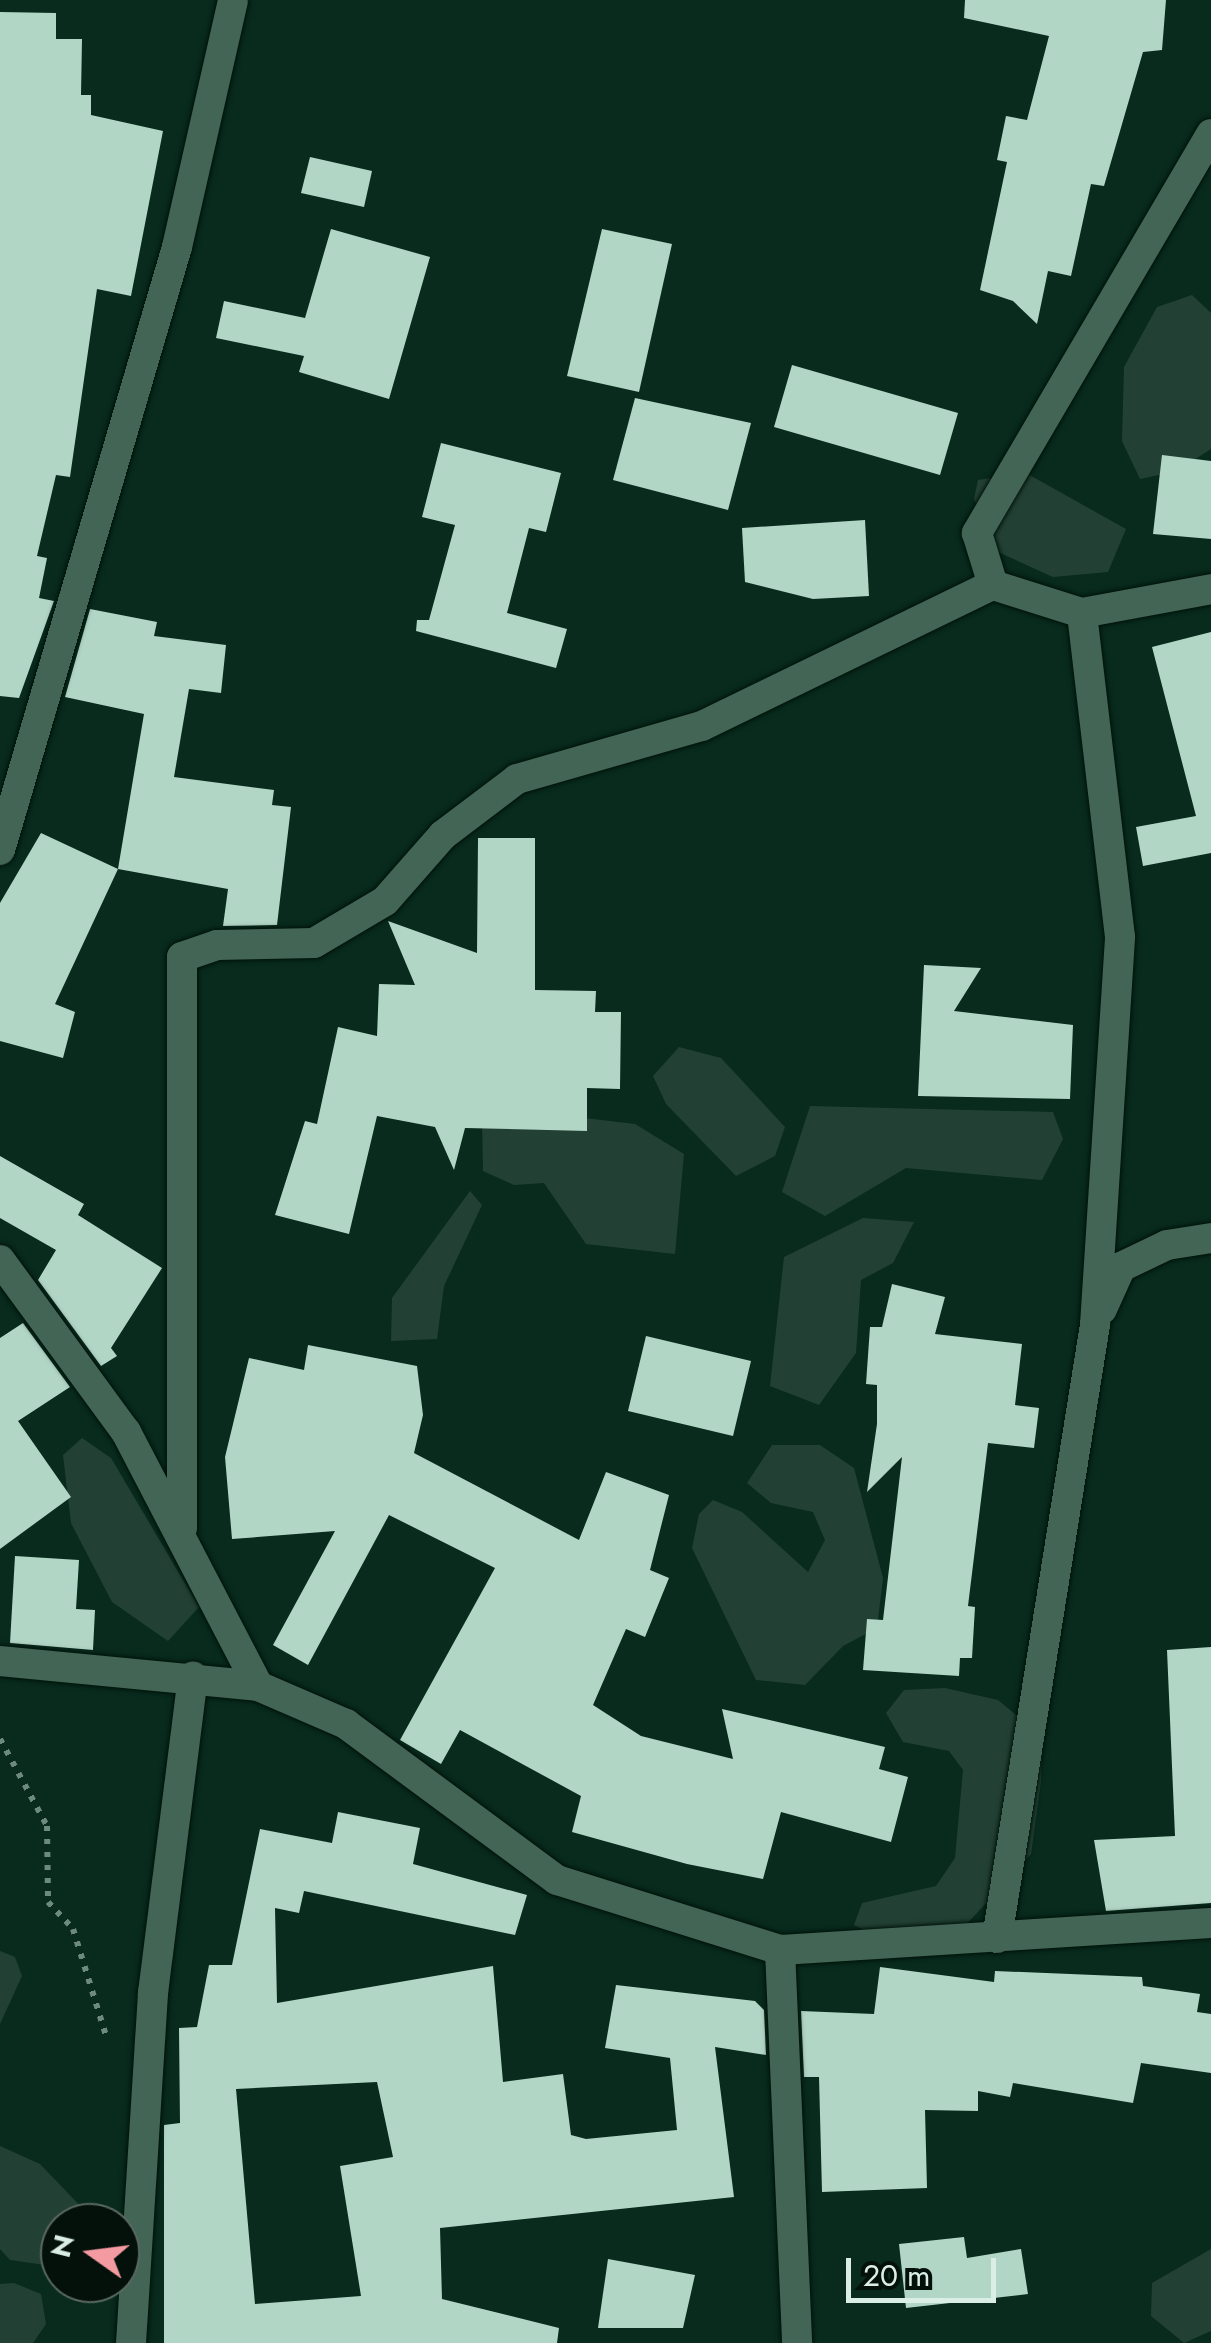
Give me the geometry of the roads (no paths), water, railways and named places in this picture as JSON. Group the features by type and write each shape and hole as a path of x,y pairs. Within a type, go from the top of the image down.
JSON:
{"street":[{"path":"0,850 177,247 233,0"},
{"path":"993,586 977,533 1211,134"},
{"path":"182,1529 182,957 217,945 314,943 385,901 443,834 517,779 702,726 993,586 1082,613 1211,590"},
{"path":"997,1938 1095,1324 1120,937 1082,613"},
{"path":"1095,1324 1121,1267 1167,1245 1211,1238"},
{"path":"0,1260 126,1432 182,1529 258,1686"},
{"path":"0,1661 258,1686 346,1724 557,1880 780,1950 1211,1923"},
{"path":"131,2343 153,1993 193,1677"},
{"path":"780,1950 797,2343"}]}
